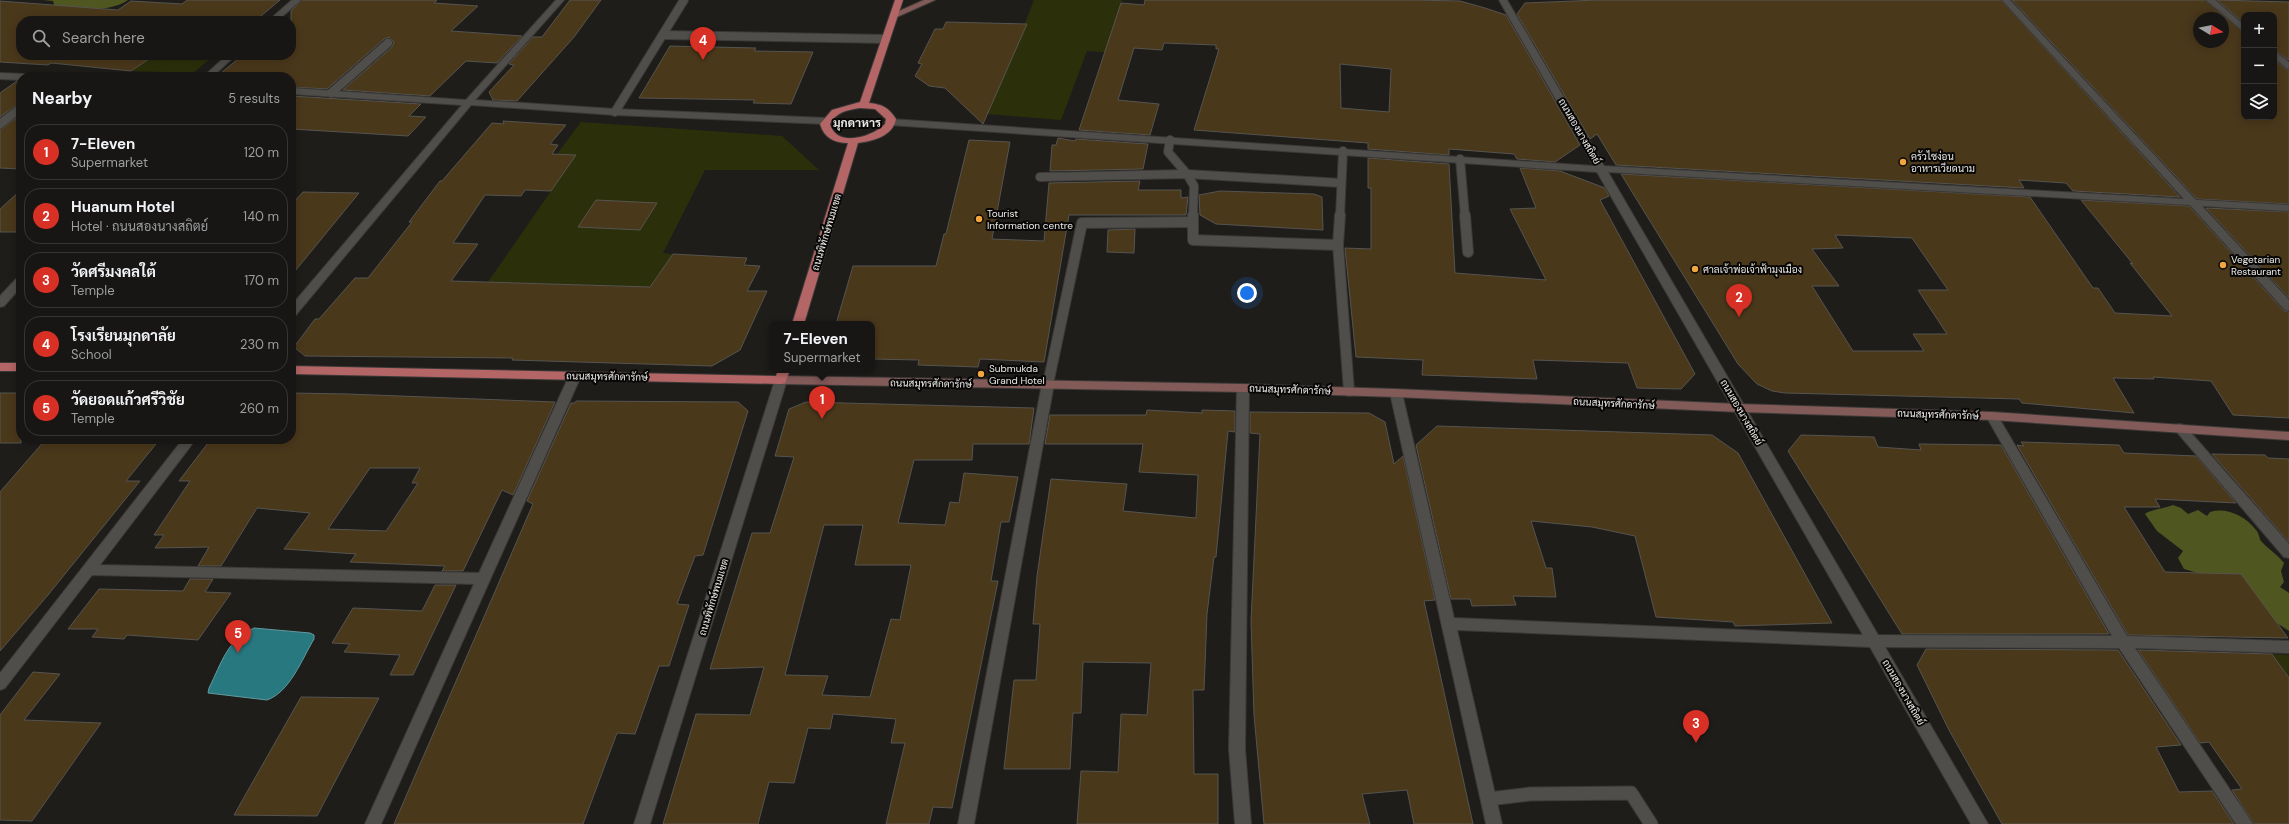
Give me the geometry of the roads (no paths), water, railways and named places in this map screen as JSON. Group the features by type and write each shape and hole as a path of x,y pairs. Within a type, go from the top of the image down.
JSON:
{"main road":[{"path":"864,105 899,0"},
{"path":"864,105 880,108 887,112 891,119 884,131 875,136 854,140 837,138 828,133 825,128 826,121 836,111 845,107 864,105"},
{"name":"ถนนพิทักษ์พนมเขต","path":"799,321 854,140"},
{"path":"0,367 16,367"},
{"name":"ถนนสมุทรศักดารักษ์","path":"296,370 575,376 783,375"}],"street":[{"path":"278,16 298,0"},
{"path":"296,307 468,103 560,0"},
{"path":"894,15 931,0"},
{"name":"ถนนสองนางสถิตย์","path":"1503,0 1980,824"},
{"path":"2006,0 2289,307"},
{"path":"2210,0 2241,26"},
{"path":"2277,57 2289,67"},
{"path":"213,72 226,60"},
{"path":"0,76 16,77"},
{"path":"296,91 616,112 826,121"},
{"path":"890,122 1602,169 2289,208"},
{"path":"0,303 16,285"},
{"name":"ถนนสมุทรศักดารักษ์","path":"783,375 1048,384 1349,391 1739,408 1992,416 2289,436"},
{"name":"ถนนพิทักษ์พนมเขต","path":"642,824 783,375"},
{"path":"373,824 575,376"},
{"path":"966,824 1048,384"},
{"path":"1243,388 1237,749 1243,824"},
{"path":"1396,393 1494,824"},
{"path":"1992,416 2123,642 2245,824"},
{"path":"2180,428 2289,553"},
{"path":"0,684 90,570 186,444"},
{"path":"90,570 483,579"},
{"path":"1449,624 1875,641 2123,642 2289,647"}],"lane":[{"path":"616,112 684,0"},
{"path":"663,35 886,39"},
{"path":"331,93 388,43"},
{"path":"0,124 16,112"},
{"path":"1170,140 1168,152 1187,174 1194,186 1193,240 1338,245"},
{"path":"1342,151 1338,245 1349,391"},
{"path":"1460,159 1468,252"},
{"path":"1040,177 1187,174 1341,183"},
{"path":"1048,384 1082,223 1193,222"},
{"path":"1489,798 1530,794 1631,792 1650,824"}],"water":[{"path":"254,628 310,633 314,635 314,639 295,674 275,696 267,700 208,693 209,688 231,645 245,633"}],"place":[{"name":"โรงเรียนมุกดาลัย","path":"703,60"},
{"name":"ครัวไซง่อน อาหารเวียดนาม","path":"1903,162"},
{"name":"Tourist Information centre","path":"979,219"},
{"name":"Vegetarian Restaurant","path":"2223,265"},
{"name":"ศาลเจ้าพ่อเจ้าฟ้ามุงเมือง","path":"1695,269"},
{"name":"Huanum Hotel","path":"1739,317"},
{"name":"Submukda Grand Hotel","path":"981,374"},
{"name":"7-Eleven","path":"822,419"},
{"name":"วัดยอดแก้วศรีวิชัย","path":"238,653"},
{"name":"วัดศรีมงคลใต้","path":"1696,743"}],"district":[{"name":"มุกดาหาร","path":"857,123"}]}
